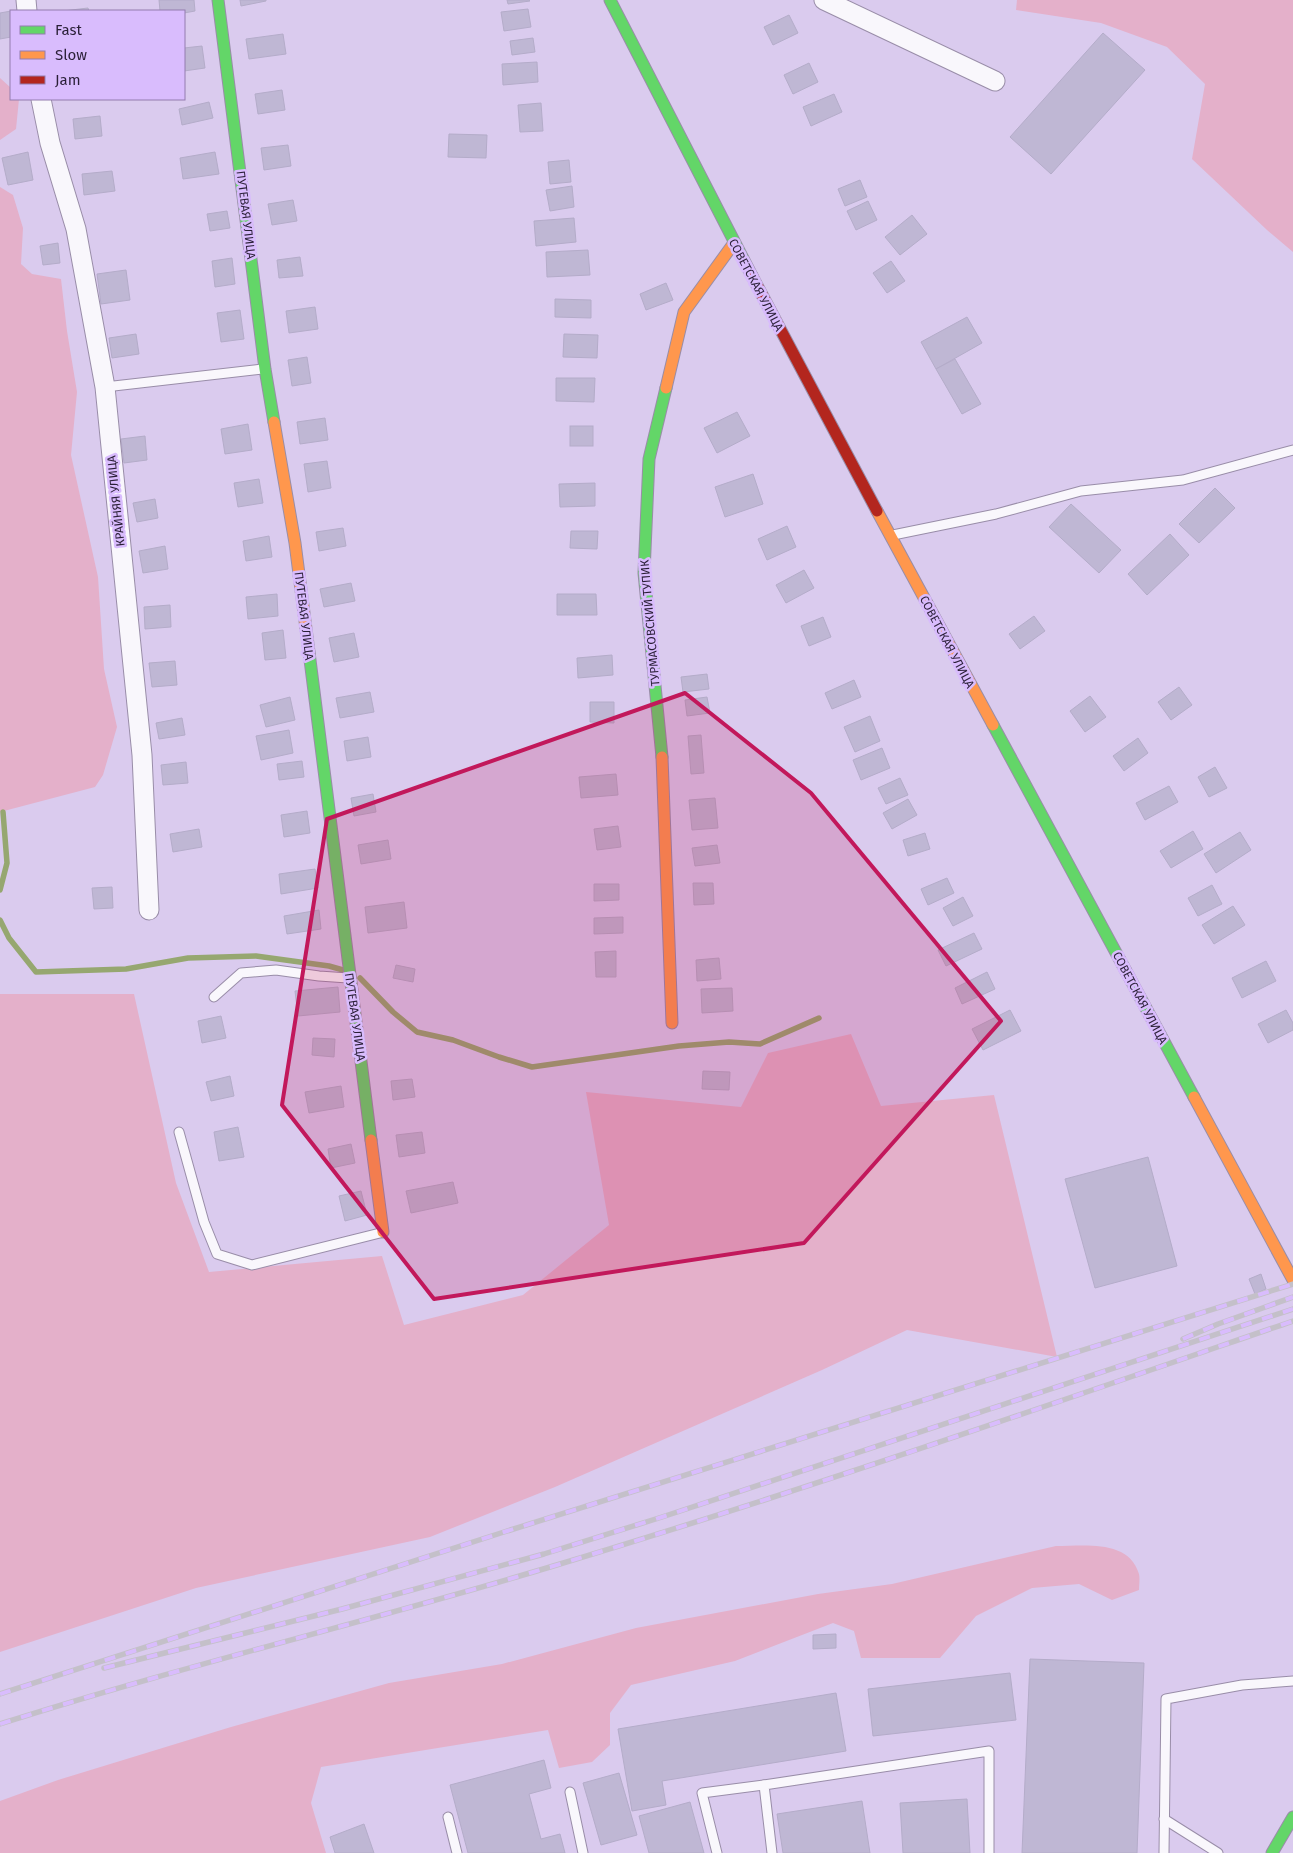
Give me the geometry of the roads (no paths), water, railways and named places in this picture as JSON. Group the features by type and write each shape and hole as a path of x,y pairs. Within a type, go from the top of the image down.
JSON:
{"street":[{"name":"ПУТЕВАЯ УЛИЦА","path":"218,0 265,369 295,543 383,1232"},
{"name":"СОВЕТСКАЯ УЛИЦА","path":"610,0 734,243 890,536 1293,1280"},
{"path":"824,0 995,81"},
{"name":"КРАЙНЯЯ УЛИЦА","path":"41,100 50,144 76,229 105,387 142,755 149,910"},
{"name":"ТУРМАСОВСКИЙ ТУПИК","path":"672,1023 662,745 644,573 649,459 684,312 734,243"},
{"path":"1272,1853 1293,1817"}],"lane":[{"path":"105,387 265,369"},
{"path":"890,536 996,514 1081,491 1183,480 1293,450"},
{"path":"214,997 241,973 276,970 350,978"},
{"path":"179,1132 204,1222 217,1254 252,1265 383,1232"},
{"path":"1164,1853 1166,1699 1242,1685 1293,1681"},
{"path":"717,1853 702,1793 989,1751 989,1853"},
{"path":"764,1785 772,1853"},
{"path":"570,1792 583,1853"},
{"path":"448,1818 456,1853"},
{"path":"1164,1819 1218,1853"}],"waterway":[{"path":"0,890 7,863 3,812"},
{"path":"0,920 9,938 36,972 126,969 188,958 256,956 329,966 343,970"},
{"path":"360,978 393,1012 417,1032 453,1040 532,1067 679,1046 729,1042 760,1044 819,1018"}],"railway":[{"path":"0,1694 504,1532 1293,1284"},
{"path":"1183,1339 1218,1324 1293,1297"},
{"path":"104,1668 342,1609 544,1554 662,1517 1293,1309"},
{"path":"0,1724 137,1683 481,1587 644,1538 923,1448 1293,1321"}]}
